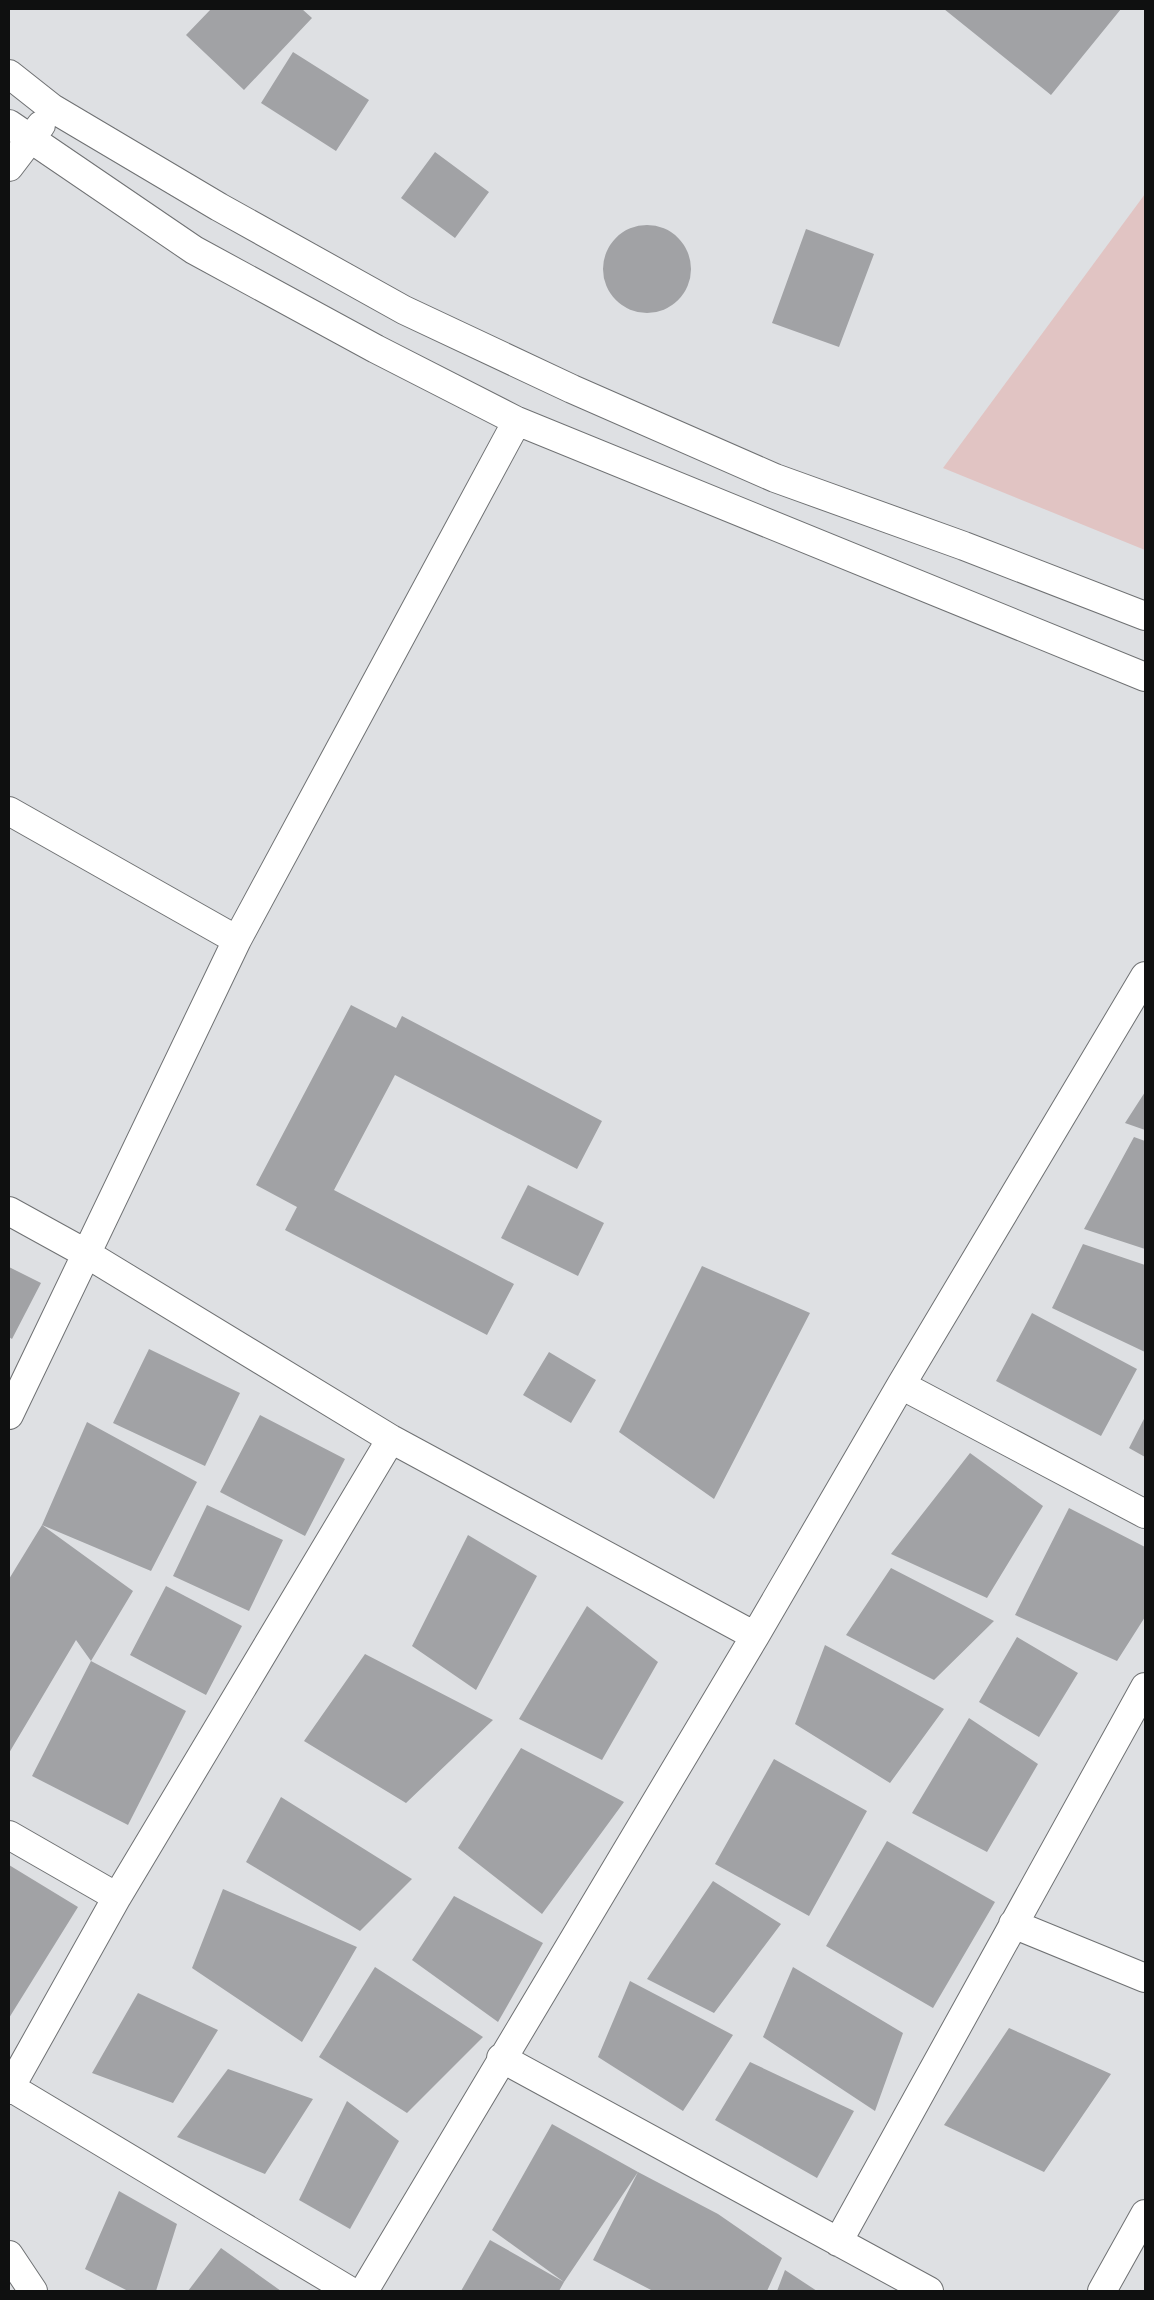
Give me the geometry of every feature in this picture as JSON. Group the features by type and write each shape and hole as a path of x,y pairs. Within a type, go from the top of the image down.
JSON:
{"street":[{"path":"9,74 52,108 219,207 404,310 572,390 775,478 964,546 1145,616"},
{"path":"9,167 31,140 52,108"},
{"path":"9,124 194,250 376,349 517,421 1145,677"},
{"path":"9,1415 238,940 517,421"},
{"path":"9,811 238,940"},
{"path":"364,2291 501,2058 755,1636 901,1385 1145,976"},
{"path":"9,1211 87,1254 391,1439 755,1636"},
{"path":"901,1385 1145,1514"},
{"path":"350,2291 10,2088 117,1897 391,1439"},
{"path":"838,2242 1145,1686"},
{"path":"9,1835 117,1897"},
{"path":"1013,1924 1145,1978"},
{"path":"501,2058 929,2291"},
{"path":"1102,2291 1145,2215"},
{"path":"9,2255 33,2291"}],"shaded area":[{"path":"1145,194 1145,550 943,468"}],"building":[{"path":"211,9 302,9 312,18 244,90 186,35"},
{"path":"944,9 1121,9 1051,95"},
{"path":"293,52 369,100 336,151 261,103"},
{"path":"435,152 489,192 455,238 401,198"},
{"path":"647,225 664,228 678,238 688,252 691,269 688,286 678,300 664,310 647,313 630,310 616,300 606,286 603,269 606,252 616,238 630,228"},
{"path":"806,229 874,254 839,347 772,323"},
{"path":"351,1005 396,1028 402,1016 602,1121 577,1169 395,1075 334,1190 514,1284 487,1335 285,1230 297,1207 256,1185"},
{"path":"1145,1092 1145,1130 1125,1123"},
{"path":"1134,1137 1145,1141 1145,1249 1084,1229"},
{"path":"528,1185 604,1223 578,1276 501,1238"},
{"path":"1083,1244 1145,1265 1145,1352 1052,1308"},
{"path":"702,1266 810,1313 714,1499 619,1432"},
{"path":"9,1267 41,1283 12,1339 9,1337"},
{"path":"1032,1313 1137,1369 1101,1436 996,1381"},
{"path":"149,1349 240,1393 205,1466 113,1423"},
{"path":"549,1352 596,1380 571,1423 523,1395"},
{"path":"260,1415 345,1459 305,1536 220,1492"},
{"path":"1145,1417 1145,1457 1129,1448"},
{"path":"87,1422 197,1482 151,1571 42,1525"},
{"path":"970,1453 1043,1506 987,1598 891,1554"},
{"path":"207,1505 283,1540 249,1611 173,1576"},
{"path":"1069,1508 1145,1547 1145,1617 1117,1661 1015,1615"},
{"path":"42,1525 133,1591 91,1661 76,1640 9,1753 9,1579"},
{"path":"468,1535 537,1576 476,1690 412,1646"},
{"path":"891,1568 994,1621 934,1680 846,1635"},
{"path":"166,1586 242,1626 206,1695 130,1655"},
{"path":"587,1606 658,1662 602,1760 519,1719"},
{"path":"1017,1637 1078,1673 1039,1737 979,1702"},
{"path":"825,1645 944,1709 890,1783 795,1724"},
{"path":"365,1654 493,1720 406,1803 304,1741"},
{"path":"91,1661 186,1711 128,1825 32,1776"},
{"path":"969,1718 1038,1764 987,1852 912,1813"},
{"path":"521,1748 624,1802 542,1914 458,1848"},
{"path":"774,1759 867,1811 809,1916 715,1864"},
{"path":"281,1797 412,1879 360,1931 246,1862"},
{"path":"887,1841 995,1902 933,2008 826,1946"},
{"path":"9,1865 78,1907 9,2018"},
{"path":"713,1881 781,1924 714,2013 647,1979"},
{"path":"223,1889 357,1947 302,2042 192,1968"},
{"path":"454,1896 543,1943 498,2022 412,1960"},
{"path":"375,1967 483,2037 407,2113 319,2057"},
{"path":"793,1967 903,2033 875,2111 763,2037"},
{"path":"630,1981 733,2035 683,2111 598,2057"},
{"path":"138,1993 218,2030 173,2103 92,2073"},
{"path":"1009,2028 1111,2074 1044,2172 944,2125"},
{"path":"750,2062 854,2111 817,2178 715,2120"},
{"path":"228,2069 313,2099 265,2174 177,2137"},
{"path":"347,2101 399,2141 350,2229 299,2200"},
{"path":"552,2124 638,2172 564,2282 492,2230"},
{"path":"638,2172 718,2214 782,2258 767,2291 653,2291 593,2260"},
{"path":"119,2191 177,2224 156,2291 128,2291 85,2269"},
{"path":"490,2240 564,2282 559,2291 461,2291"},
{"path":"221,2248 281,2291 188,2291"},
{"path":"785,2270 817,2291 777,2291"}]}
